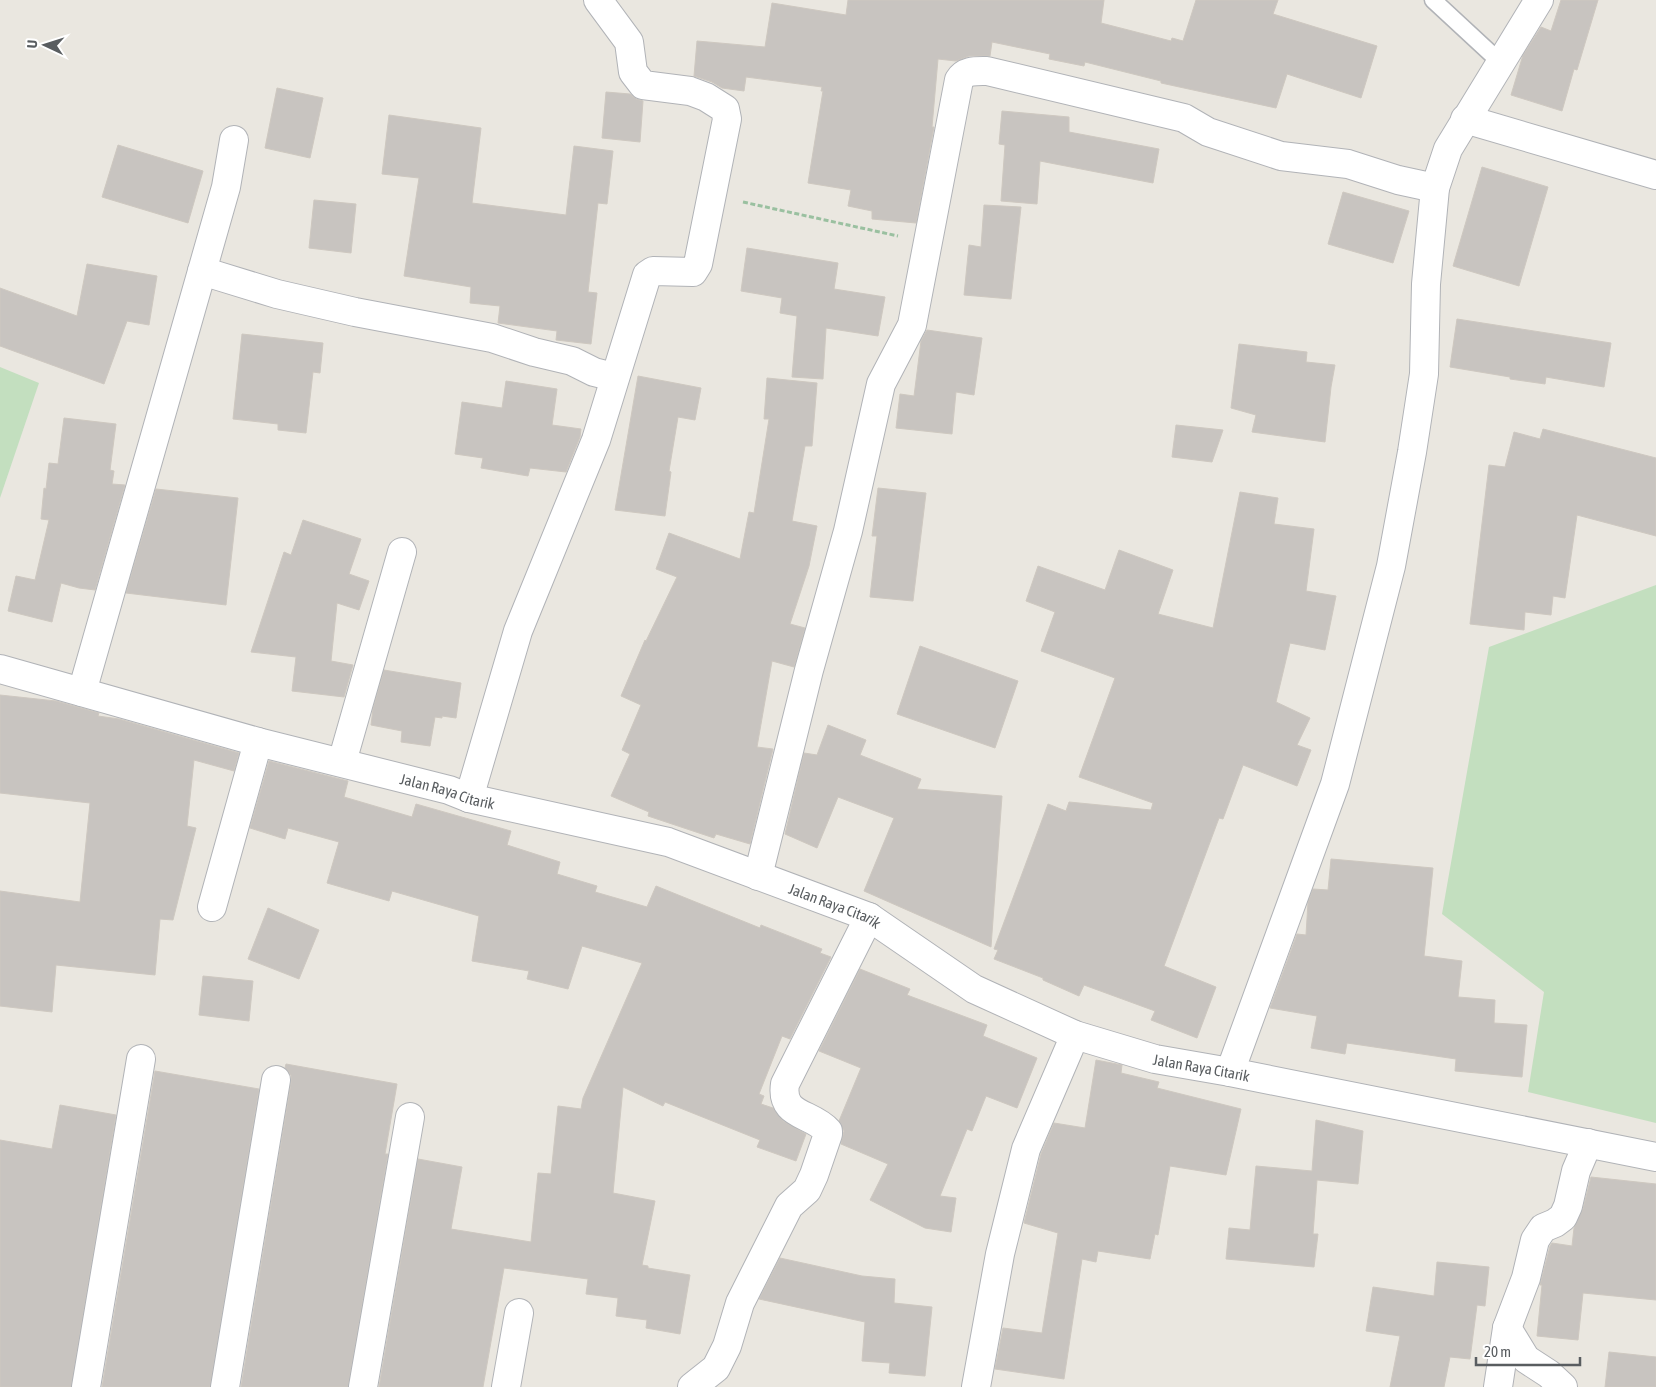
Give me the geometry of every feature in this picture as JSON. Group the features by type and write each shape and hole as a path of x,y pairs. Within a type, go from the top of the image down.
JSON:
{"street":[{"path":"469,798 518,631 596,440 647,275 653,271 693,272 696,269 713,196 727,119 725,109 706,97 690,91 643,85 633,72 629,42 598,0"},
{"path":"1230,1072 1335,784 1391,566 1424,374 1426,284 1435,188 1448,149 1539,0"},
{"path":"758,876 808,670 848,531 881,384 912,325 959,80 965,73 987,71 1184,118 1208,132 1281,156 1348,164 1398,180 1435,188"},
{"path":"1465,119 1656,175"},
{"path":"82,692 226,187 234,140"},
{"path":"202,271 277,294 355,312 492,338 614,377"},
{"path":"342,762 402,552"},
{"name":"Jalan Raya Citarik","path":"0,669 258,742 449,790 469,798 668,842 868,917 974,989 1075,1035 1155,1059 1230,1072 1656,1157"},
{"path":"212,907 258,742"},
{"path":"692,1387 716,1368 727,1346 744,1294 789,1206 807,1190 814,1175 828,1131 786,1103 784,1096 785,1084 868,917"},
{"path":"976,1387 1000,1254 1026,1149 1075,1035"},
{"path":"86,1387 141,1059"},
{"path":"225,1387 276,1080"},
{"path":"363,1387 410,1117"},
{"path":"1498,1387 1507,1328 1526,1278 1535,1240 1543,1228 1563,1217 1568,1206 1576,1171 1588,1143"},
{"path":"506,1387 519,1313"},
{"path":"1507,1328 1526,1359 1549,1374 1563,1387"}],"lane":[{"path":"1433,0 1500,62"}],"path":[{"path":"713,196 928,242"}],"green space":[{"path":"0,367 39,383 0,498"},
{"path":"1656,585 1656,1123 1528,1092 1544,992 1442,914 1489,647"}],"building":[{"path":"848,0 1104,0 1101,23 1171,41 1172,38 1183,41 1196,0 1278,0 1273,14 1377,46 1361,98 1287,74 1276,108 1161,83 1161,81 1085,62 1084,66 1049,59 1050,54 992,42 990,56 969,56 956,61 938,59 932,127 934,127 916,223 872,219 872,211 848,206 851,190 808,183 823,91 821,91 822,87 746,77 744,91 722,88 712,82 694,76 697,41 765,47 772,3 846,15"},
{"path":"1561,0 1598,0 1577,70 1574,69 1562,111 1511,95 1523,55 1541,27 1551,31"},
{"path":"277,88 323,98 310,158 265,148"},
{"path":"606,92 630,94 636,99 643,101 640,142 602,138"},
{"path":"1002,111 1069,117 1069,132 1159,149 1153,183 1040,161 1037,204 1001,201 1005,145 999,144"},
{"path":"389,115 481,128 472,203 566,215 574,146 613,151 607,204 598,203 588,292 597,293 591,344 556,340 557,331 498,323 500,306 470,303 471,287 404,276 419,178 382,174"},
{"path":"118,145 203,171 188,223 102,197"},
{"path":"1482,167 1548,187 1519,286 1453,266"},
{"path":"1343,192 1409,211 1393,263 1328,244"},
{"path":"314,200 356,204 351,253 309,248"},
{"path":"984,205 1021,207 1011,299 964,295 969,245 981,247"},
{"path":"747,248 838,263 834,289 885,297 878,336 826,328 823,379 792,377 797,316 780,313 782,298 741,291"},
{"path":"87,264 157,276 149,325 127,321 104,384 0,346 0,288 77,316"},
{"path":"1457,319 1611,343 1604,387 1546,377 1545,384 1450,367"},
{"path":"927,330 982,338 974,395 956,392 952,434 896,428 900,394 914,396 921,341"},
{"path":"242,334 323,343 320,373 313,372 306,433 278,430 278,424 233,419"},
{"path":"1239,344 1307,352 1306,362 1335,365 1325,442 1252,432 1256,415 1231,408"},
{"path":"638,376 701,388 695,420 678,417 669,471 671,472 665,516 615,510"},
{"path":"767,378 817,383 812,446 805,446 792,521 817,526 809,566 790,624 805,628 794,667 772,661 757,747 773,749 750,844 716,834 714,838 648,816 649,812 611,796 630,754 622,750 641,705 621,696 645,640 677,577 656,569 669,533 740,559 749,512 754,513 769,419 764,419"},
{"path":"506,381 557,389 552,425 581,429 580,437 566,472 530,468 528,476 481,468 483,458 455,454 462,402 502,408"},
{"path":"64,418 116,424 110,470 114,471 112,484 125,485 95,590 61,583 52,622 8,611 16,576 35,580 49,520 41,519 44,488 46,489 49,463 58,464"},
{"path":"1176,425 1223,430 1212,462 1172,457"},
{"path":"1543,429 1656,458 1656,536 1577,515 1565,598 1553,596 1551,615 1525,612 1524,630 1470,624 1489,465 1505,467 1514,432 1540,439"},
{"path":"878,488 926,493 913,601 870,597 877,536 872,536"},
{"path":"156,489 238,498 226,605 126,593"},
{"path":"1240,492 1278,498 1274,524 1314,529 1306,591 1336,596 1325,650 1290,643 1276,702 1310,718 1297,745 1311,750 1297,786 1243,765 1223,819 1219,818 1164,966 1216,987 1197,1038 1151,1020 1155,1011 1084,985 1079,996 1043,980 1043,978 994,959 998,950 994,949 1048,804 1066,811 1069,802 1151,810 1153,803 1079,777 1115,678 1041,651 1055,612 1026,601 1038,566 1105,590 1119,550 1173,570 1158,614 1213,628"},
{"path":"303,520 361,539 349,574 369,581 359,610 337,603 331,661 353,665 344,697 292,691 296,657 251,652 284,552 291,555"},
{"path":"920,646 1018,681 995,748 897,714"},
{"path":"384,670 461,683 456,718 435,717 430,746 401,742 402,731 371,725 373,709"},
{"path":"0,695 56,701 99,713 98,716 119,719 239,753 234,771 194,760 187,826 196,828 173,920 160,919 155,975 56,965 52,1012 0,1006 0,891 80,902 90,803 0,793"},
{"path":"828,725 866,740 860,755 921,779 917,789 1002,796 991,947 864,891 894,818 838,797 817,848 785,834 804,753 817,755"},
{"path":"269,761 348,781 344,797 412,817 416,804 511,831 507,845 560,862 557,874 597,886 595,892 647,907 656,886 760,928 761,925 822,949 820,953 831,957 790,1039 782,1036 759,1094 764,1096 761,1104 773,1108 783,1121 806,1134 796,1161 757,1147 760,1140 665,1102 663,1106 623,1087 613,1193 655,1201 642,1265 648,1266 648,1268 690,1275 680,1334 646,1328 647,1320 616,1316 618,1298 586,1294 588,1279 504,1268 483,1387 379,1387 418,1159 462,1167 451,1229 531,1242 538,1173 551,1174 558,1106 581,1109 583,1098 642,963 582,946 568,989 527,979 529,971 472,961 479,916 392,891 389,901 327,883 339,842 288,828 285,839 250,828"},
{"path":"1331,859 1433,868 1424,956 1462,961 1458,997 1495,1000 1494,1023 1527,1025 1522,1077 1455,1071 1456,1059 1347,1043 1345,1054 1311,1048 1317,1016 1270,1008 1297,934 1306,935 1308,902 1313,889 1328,890"},
{"path":"268,908 319,930 299,979 248,959"},
{"path":"860,969 910,989 907,995 987,1025 983,1036 1037,1058 1017,1108 986,1096 972,1131 967,1129 940,1196 956,1198 951,1232 925,1228 870,1200 888,1164 841,1144 844,1131 839,1121 861,1068 819,1051"},
{"path":"203,976 253,981 249,1021 199,1015"},
{"path":"1096,1060 1122,1065 1121,1073 1159,1082 1157,1088 1241,1109 1226,1175 1170,1166 1158,1235 1155,1234 1150,1259 1098,1251 1096,1262 1082,1259 1064,1379 995,1369 1003,1328 1042,1333 1058,1233 1024,1223 1041,1154 1054,1123 1085,1128"},
{"path":"286,1064 397,1084 385,1154 388,1154 348,1387 241,1387 291,1083 291,1075 285,1068"},
{"path":"155,1071 259,1089 210,1387 102,1387"},
{"path":"60,1105 116,1115 71,1387 0,1387 0,1140 52,1149"},
{"path":"1316,1120 1363,1131 1358,1184 1317,1180 1313,1234 1318,1234 1314,1267 1226,1259 1229,1228 1250,1230 1256,1166 1312,1171"},
{"path":"1591,1177 1656,1184 1656,1300 1583,1293 1578,1340 1537,1336 1542,1285 1540,1285 1550,1246 1552,1243 1572,1246 1574,1228 1583,1209"},
{"path":"780,1258 862,1276 895,1279 894,1303 932,1307 925,1376 889,1373 890,1363 862,1361 865,1322 759,1299"},
{"path":"1437,1262 1489,1267 1485,1306 1477,1305 1470,1359 1450,1357 1444,1387 1390,1387 1400,1336 1366,1331 1373,1287 1434,1296"},
{"path":"1609,1352 1656,1357 1656,1387 1605,1387"}]}
